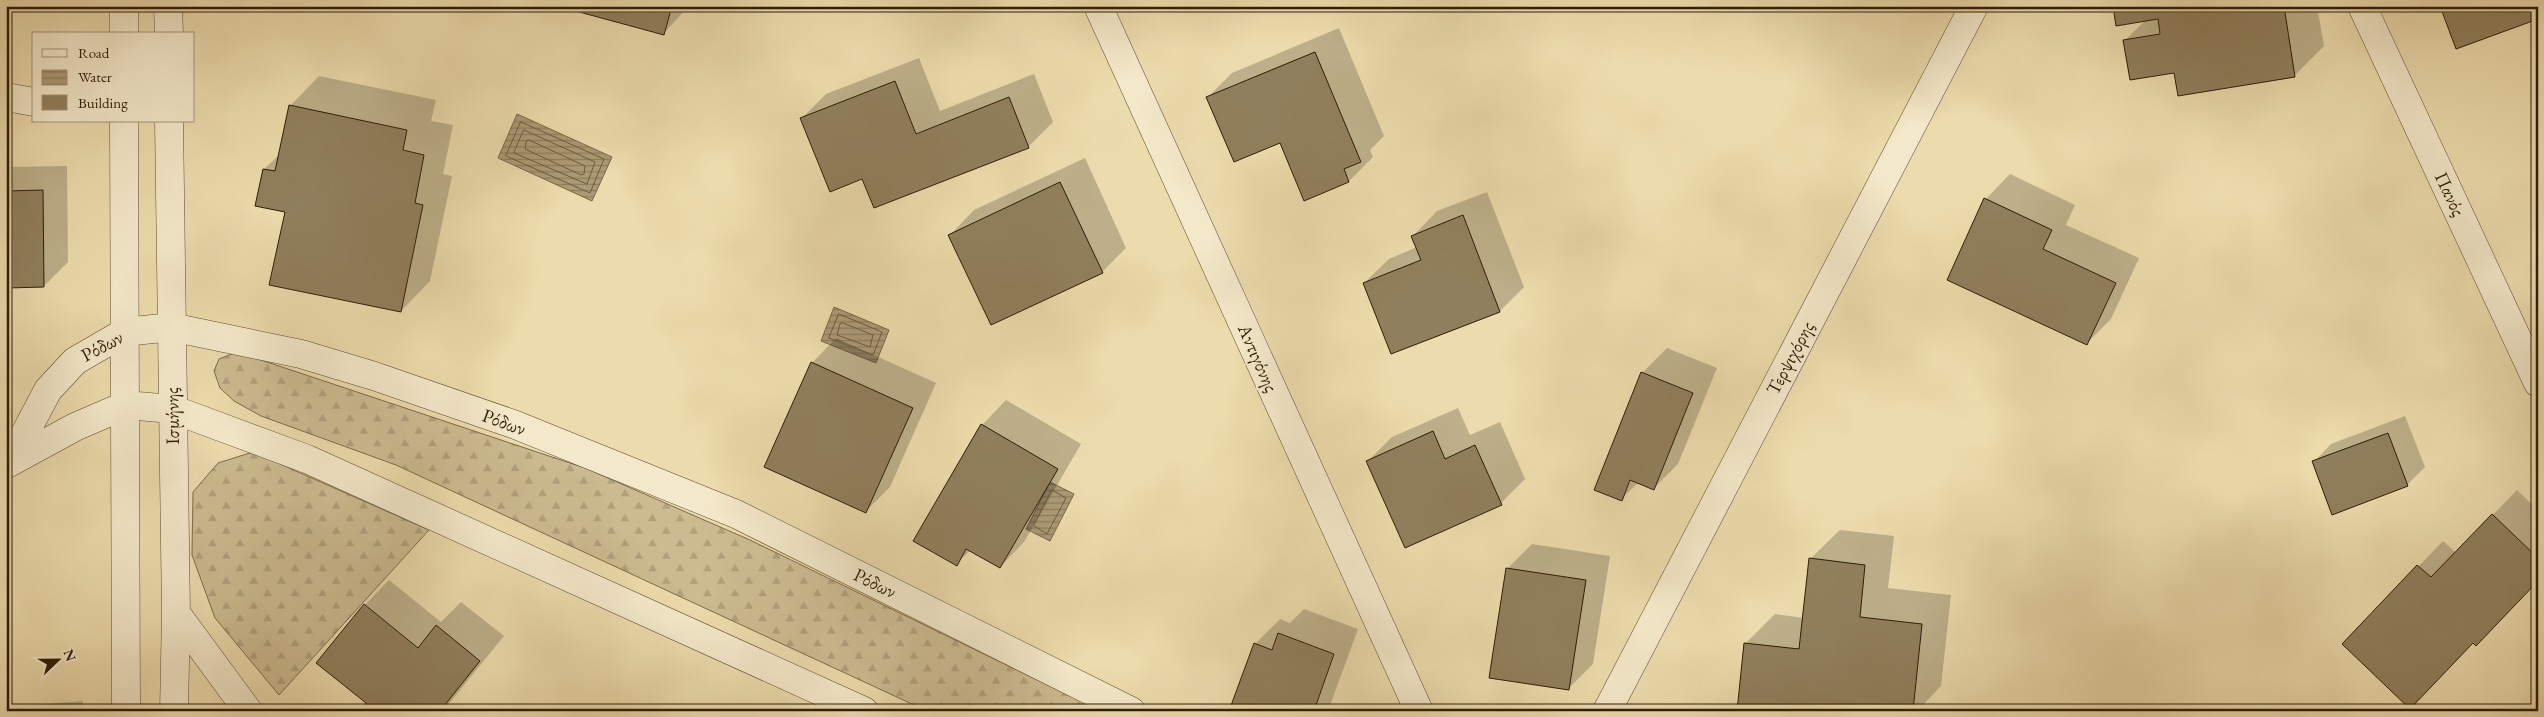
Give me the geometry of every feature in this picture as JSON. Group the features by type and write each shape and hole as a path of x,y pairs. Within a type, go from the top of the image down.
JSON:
{"street":[{"path":"124,6 124,32"},
{"path":"168,6 168,32"},
{"name":"Αντιγόνης","path":"1098,6 1419,711"},
{"name":"Τερψιχόρης","path":"1607,711 1974,6"},
{"name":"Πανός","path":"2362,6 2538,383"},
{"path":"6,97 32,102"},
{"path":"124,122 126,711"},
{"name":"Ισμήνης","path":"169,122 176,613 174,711"},
{"name":"Ρόδων","path":"8,459 48,390 75,361 125,332 171,327 301,354 374,376 522,428 736,514 1131,711"},
{"name":"Ρόδων","path":"8,459 126,405 172,410 307,460 864,711"},
{"path":"176,613 248,711"}],"green space":[{"path":"237,352 585,468 750,540 1101,711 927,711 396,465 261,416 234,401 220,388 214,371 219,359"},
{"path":"253,452 429,530 279,695 215,618 192,555 193,492 218,463"}],"water":[{"path":"517,114 612,157 592,201 498,158"},
{"path":"834,307 889,330 876,363 821,341"},
{"path":"1050,482 1074,494 1050,541 1026,529"}],"building":[{"path":"573,6 672,6 664,35 572,10"},
{"path":"2113,6 2284,6 2295,77 2178,96 2174,73 2130,80 2123,40 2160,34 2158,19 2116,26"},
{"path":"2440,6 2538,6 2538,19 2456,49"},
{"path":"1315,52 1361,162 1344,169 1349,182 1304,201 1280,143 1234,162 1206,97"},
{"path":"895,81 916,134 1009,97 1029,148 874,208 862,179 830,192 800,118"},
{"path":"289,105 407,130 403,150 424,155 415,203 423,205 401,312 269,285 285,212 255,206 263,169 275,171"},
{"path":"1060,182 1103,273 991,325 948,235"},
{"path":"43,190 44,287 6,288 6,191"},
{"path":"1984,198 2052,230 2043,249 2116,283 2087,345 1947,280"},
{"path":"1463,215 1500,312 1391,354 1363,283 1421,260 1411,236"},
{"path":"811,362 913,408 866,513 764,467"},
{"path":"1641,372 1693,393 1654,490 1630,480 1622,501 1594,490"},
{"path":"981,424 1058,469 1000,568 966,549 957,566 913,541"},
{"path":"1433,431 1445,459 1475,445 1502,505 1405,548 1366,461"},
{"path":"2388,433 2408,486 2332,515 2312,461"},
{"path":"2492,514 2538,558 2538,581 2476,646 2473,643 2410,709 2342,644 2417,565 2431,577"},
{"path":"1809,558 1865,565 1860,617 1922,624 1913,711 1737,711 1744,643 1799,649"},
{"path":"1506,568 1586,580 1569,690 1489,678"},
{"path":"364,604 418,648 436,625 480,661 440,711 360,711 366,703 316,663"},
{"path":"1278,633 1334,654 1314,711 1229,711 1254,643 1272,650"}]}
